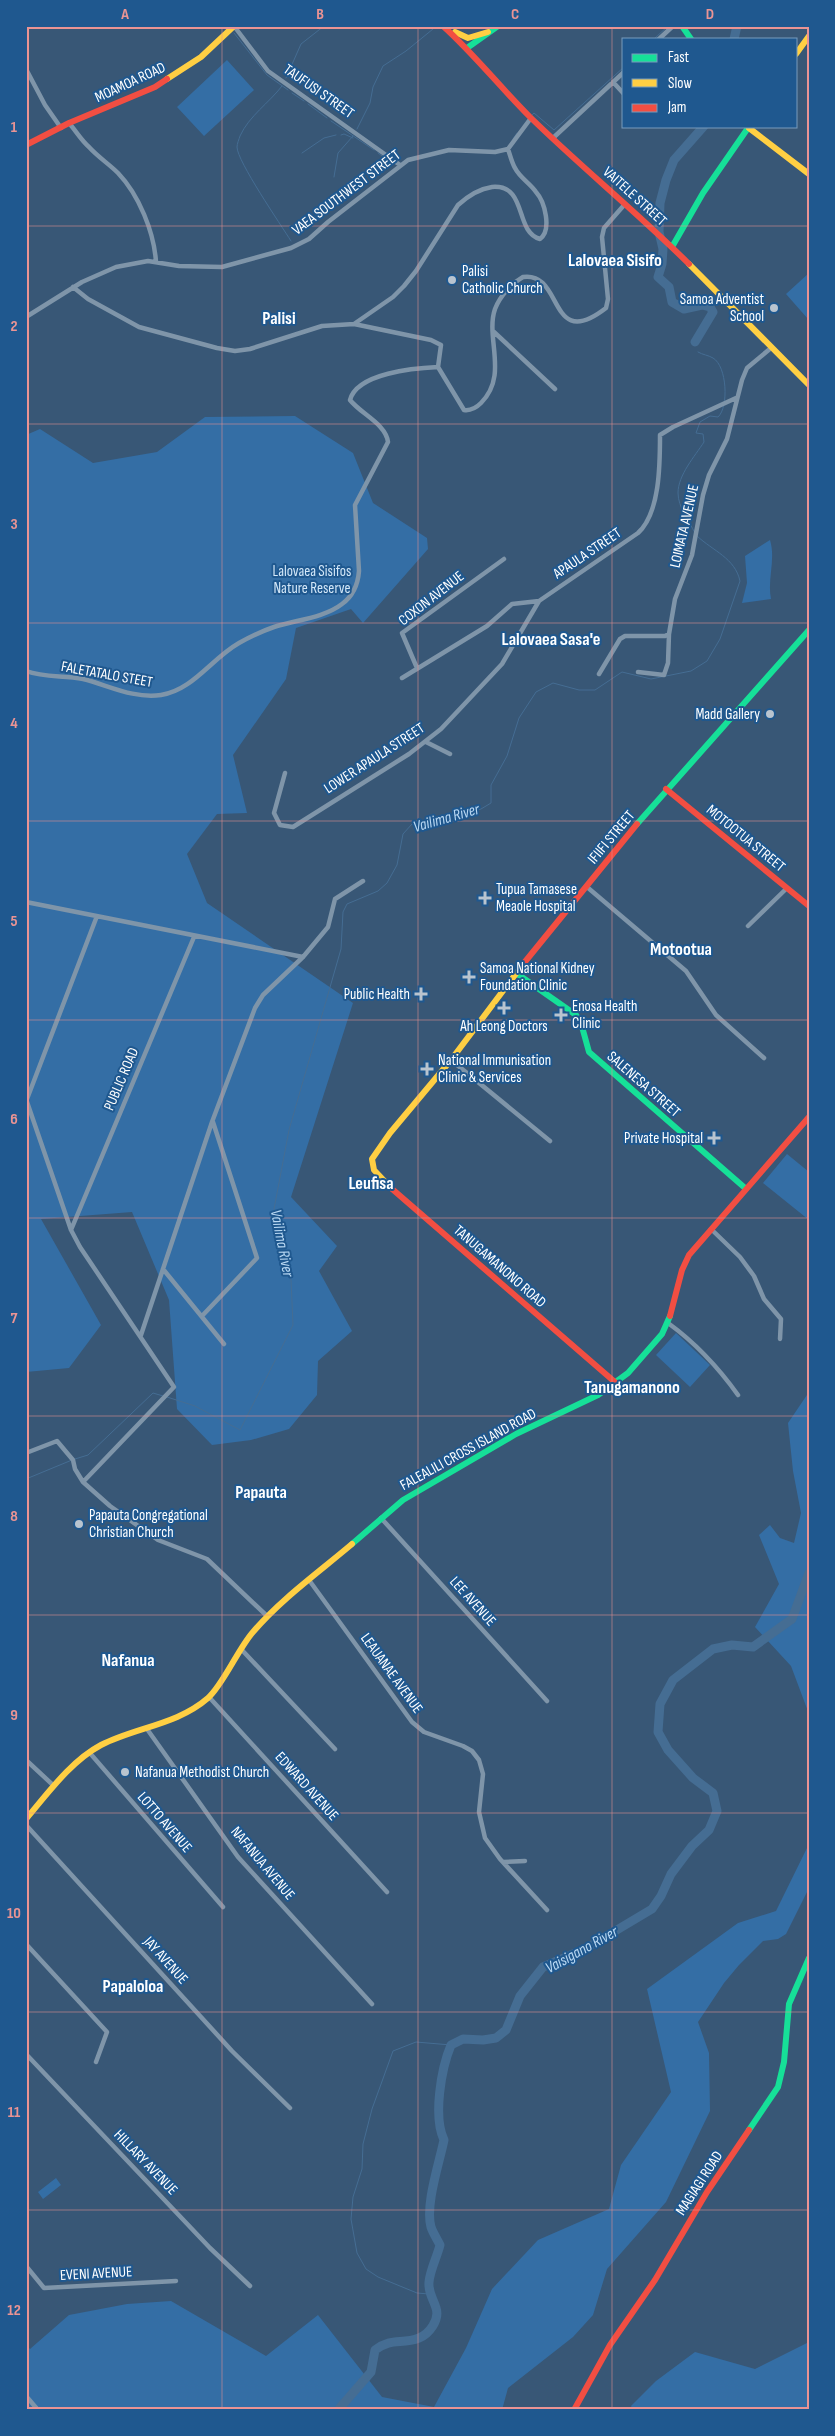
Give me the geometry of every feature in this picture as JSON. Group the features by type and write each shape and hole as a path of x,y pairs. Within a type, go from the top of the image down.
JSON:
{"main road":[{"name":"MOAMOA ROAD","path":"26,145 69,123 155,87 201,57 234,26"},
{"path":"445,26 468,38 488,32"},
{"name":"VAITELE STREET","path":"445,26 531,118 671,246 809,386"},
{"path":"467,48 498,26"},
{"path":"682,26 690,38"},
{"path":"482,64 476,49 488,32"},
{"path":"798,51 809,36"},
{"path":"671,246 737,141 748,128"},
{"path":"750,128 809,174"},
{"path":"737,141 751,134 763,138"},
{"name":"IFIIFI STREET","path":"372,1164 372,1159 380,1146 451,1060 516,972 666,789 809,630"},
{"name":"MOTOOTUA STREET","path":"666,789 809,906"},
{"name":"SALENESA STREET","path":"516,972 576,1015 581,1023 589,1052 745,1188"},
{"name":"FALEALILI CROSS ISLAND ROAD","path":"26,1819 54,1786 89,1752 103,1744 173,1720 209,1697 251,1634 267,1616 402,1500 519,1432 598,1395 616,1383 638,1363 662,1334 668,1323 684,1264 745,1188 809,1117"},
{"name":"TANUGAMANONO ROAD","path":"372,1164 376,1174 386,1183 616,1383"},
{"name":"MAGIAGI ROAD","path":"574,2410 610,2345 656,2280 702,2200 778,2087 784,2062 789,2004 809,1958"}],"street":[{"name":"TAUFUSI STREET","path":"234,26 268,71 400,165"},
{"path":"660,38 673,26"},
{"path":"26,69 45,105 61,128"},
{"path":"553,138 622,74"},
{"path":"613,82 622,92"},
{"path":"354,324 394,296 416,271 458,206 467,197 484,188 500,187 507,190 516,201 530,234 540,239 544,236 547,227 543,204 538,193 514,168 508,149 531,118"},
{"path":"69,123 89,148 119,173 130,188 144,215 155,250 156,262"},
{"name":"VAEA SOUTHWEST STREET","path":"26,316 73,287 116,267 148,261 203,268 222,267 291,248 309,239 400,165 417,157 449,150 495,152 508,149"},
{"path":"73,287 88,298 139,327 186,341 235,351 250,349 322,326 354,324 416,336 436,342 441,345 442,351 438,367 464,410 474,408 485,399 494,377 496,362 494,310 500,298 523,277 537,278 544,283 559,311 567,318 578,322 585,321 606,308 608,299 602,237 604,228 625,204"},
{"path":"494,332 555,389"},
{"name":"LOIMATA AVENUE","path":"669,634 675,600 692,554 703,495 709,475 727,439 736,398 747,368 771,348"},
{"name":"FALETATALO STEET","path":"26,671 41,676 83,679 136,694 152,696 168,693 186,686 220,655 238,644 274,627 323,613 342,604 350,596 358,580 355,505 388,442 384,431 356,408 350,400 352,395 357,388 380,376 413,368 438,367"},
{"name":"APAULA STREET","path":"402,678 486,626 512,604 540,601 643,529 651,512 658,483 660,435 673,427 736,398"},
{"name":"COXON AVENUE","path":"416,668 402,633 504,559"},
{"name":"LOWER APAULA STREET","path":"285,773 274,813 280,825 293,827 426,742 484,685 502,664 540,601"},
{"path":"598,674 620,639 625,636 665,636 669,634 668,662 664,675 638,672"},
{"path":"426,742 450,754"},
{"path":"141,1335 212,1122 255,1008 264,995 303,957 328,927 335,899 363,881"},
{"path":"587,887 680,966 716,1015 764,1058"},
{"path":"748,926 787,888"},
{"path":"26,902 194,937 303,957"},
{"path":"83,1482 174,1387 141,1335 80,1247 71,1230 26,1099 97,916"},
{"name":"PUBLIC ROAD","path":"71,1230 194,937"},
{"path":"451,1060 550,1141"},
{"path":"202,1316 257,1258 212,1122"},
{"path":"711,1229 740,1257 754,1276 764,1299 781,1319 780,1339"},
{"path":"163,1269 224,1344"},
{"path":"668,1323 687,1336 715,1363 738,1395"},
{"path":"26,1453 57,1441 73,1460 75,1469 83,1482 110,1506 158,1540 206,1558 267,1616"},
{"name":"LEE AVENUE","path":"381,1518 546,1701"},
{"name":"LEAUANAE AVENUE","path":"309,1580 412,1722 424,1732 463,1746 479,1760 483,1774 478,1812 483,1834 503,1862 547,1910"},
{"path":"241,1649 335,1750"},
{"name":"EDWARD AVENUE","path":"209,1697 387,1892"},
{"name":"NAFANUA AVENUE","path":"147,1729 238,1857 372,2004"},
{"name":"LOTTO AVENUE","path":"89,1752 223,1907"},
{"path":"26,1760 54,1786"},
{"name":"JAY AVENUE","path":"26,1825 228,2047 290,2108"},
{"path":"503,1862 525,1861"},
{"path":"26,1944 107,2032 96,2062"},
{"name":"HILLARY AVENUE","path":"26,2054 210,2248 250,2286"},
{"name":"EVENI AVENUE","path":"26,2266 44,2288 176,2281"},
{"path":"26,2396 38,2410"}],"green space":[{"path":"227,60 254,90 204,136 177,107"},
{"path":"809,273 809,318 808,319 786,294"},
{"name":"Lalovaea Sisifos Nature Reserve","path":"295,416 353,453 373,503 427,538 428,549 363,623 351,609 296,628 286,679 233,755 247,813 217,814 187,854 207,903 353,1003 291,1197 337,1246 319,1271 352,1331 318,1361 317,1395 289,1429 251,1440 212,1445 177,1409 169,1300 132,1212 41,1219 101,1325 69,1368 26,1372 26,435 40,429 93,463 157,452 205,417"},
{"path":"770,540 772,547 771,599 742,603 747,583 745,556"},
{"path":"787,1154 809,1172 809,1220 763,1183"},
{"path":"676,1333 710,1365 690,1387 656,1355"},
{"path":"809,1392 809,1714 791,1666 755,1627 779,1584 759,1535 770,1525 780,1538 794,1543 801,1513 793,1471 788,1423"},
{"path":"809,1838 809,1888 786,1934 778,1939 763,1941 739,1965 724,1983 698,2022 709,2053 710,2111 666,2202 607,2269 593,2315 573,2337 508,2388 502,2410 26,2410 26,2345 30,2349 69,2315 127,2304 171,2301 266,2356 318,2315 382,2397 434,2407 466,2348 492,2289 538,2240 609,2209 621,2165 671,2092 647,1989 738,1923 776,1911 807,1848"},
{"path":"56,2178 61,2185 43,2199 38,2192"},
{"path":"809,2342 809,2410 633,2410 631,2406 656,2381 695,2352 755,2369"}],"waterway":[{"path":"286,78 301,44 324,26"},
{"path":"655,38 668,26"},
{"name":"Vailima River","path":"734,38 737,26"},
{"path":"357,129 370,103 373,87 383,66 406,51 433,29"},
{"path":"234,33 267,75 288,90"},
{"path":"532,115 534,113 554,130 622,69"},
{"path":"282,86 249,122 240,136 237,147 251,179 291,241"},
{"path":"292,93 304,101"},
{"path":"308,104 327,118"},
{"path":"331,121 374,150"},
{"name":"Vailima River","path":"695,342 713,312 710,307 702,305 684,309 672,302 669,287 658,277 662,264 663,249 659,232 660,203 674,160 702,128"},
{"path":"513,139 517,133"},
{"path":"341,135 344,134 353,138"},
{"path":"302,153 324,138 336,135"},
{"path":"334,177 338,153 353,136"},
{"path":"378,153 393,164"},
{"name":"Vailima River","path":"695,533 684,514 678,498 679,486 688,466 704,442 703,434 696,433 700,422 710,416 718,417 722,412 725,396 724,378 718,362 698,352"},
{"name":"Vailima River","path":"167,1397 195,1406 240,1430 293,1325 291,1280 274,1209 289,1130 341,949 343,912 347,904 378,891 387,883 397,865 403,834 412,824 481,809 491,803 491,785 507,756 519,718 536,692 553,683 579,690 595,690 622,672 651,679 691,671 707,661 720,639 740,581 733,566 697,536"},
{"name":"Vailima River","path":"75,1459 88,1455 153,1393 163,1396"},
{"name":"Vailima River","path":"26,1479 72,1460"},
{"name":"Vaisigano River","path":"338,2410 371,2372 375,2350 392,2342 419,2338 430,2330 435,2322 437,2313 430,2292 429,2282 440,2245 431,2227 430,2208 433,2184 444,2140 439,2119 441,2080 451,2045 463,2039 483,2040 496,2038 506,2030 520,1996 543,1967 585,1949 652,1909 661,1896 671,1874 692,1846 709,1830 717,1811 713,1793 693,1778 668,1750 658,1732 660,1704 673,1680 713,1649 732,1645 753,1647 792,1619 809,1573"},
{"path":"429,2294 417,2293 378,2277 366,2269 357,2253 351,2219 353,2197 362,2169 363,2144 372,2109 393,2051 416,2042 451,2045"}],"traffic: fast":[{"path":"467,48 498,26"},
{"path":"682,26 690,38"},
{"path":"672,247 703,193 748,128"},
{"path":"637,824 809,630"},
{"path":"516,973 576,1015 581,1023 589,1052 745,1188"},
{"path":"352,1544 403,1500 516,1434 598,1395 628,1373 662,1334 670,1316"},
{"path":"749,2130 778,2087 784,2062 789,2004 809,1958"}],"traffic: slow":[{"path":"167,79 201,57 234,26"},
{"path":"455,32 468,38 488,32"},
{"path":"798,51 809,36"},
{"path":"749,128 809,174"},
{"path":"689,264 809,385"},
{"path":"391,1188 374,1170 372,1159 390,1133 451,1060 524,963"},
{"path":"26,1819 60,1778 90,1752 114,1739 170,1720 196,1707 208,1698 219,1685 247,1639 264,1620 288,1597 352,1544"}],"traffic: jam":[{"path":"443,26 530,117 689,264"},
{"path":"26,145 69,123 155,87 167,79"},
{"path":"666,789 809,906"},
{"path":"524,963 637,824"},
{"path":"670,1316 682,1270 689,1255 809,1117"},
{"path":"391,1188 616,1383"},
{"path":"574,2410 610,2345 655,2280 707,2192 749,2130"}],"place":[{"name":"Palisi Catholic Church","path":"452,280"},
{"name":"Samoa Adventist School","path":"774,308"},
{"name":"Madd Gallery","path":"770,714"},
{"name":"Tupua Tamasese Meaole Hospital","path":"485,898"},
{"name":"Samoa National Kidney Foundation Clinic","path":"469,977"},
{"name":"Public Health","path":"421,994"},
{"name":"Ah Leong Doctors","path":"504,1008"},
{"name":"Enosa Health Clinic","path":"561,1015"},
{"name":"National Immunisation Clinic & Services","path":"427,1069"},
{"name":"Private Hospital","path":"714,1138"},
{"name":"Papauta Congregational Christian Church","path":"79,1524"},
{"name":"Nafanua Methodist Church","path":"125,1772"}],"district":[{"name":"Lalovaea Sisifo","path":"615,260"},
{"name":"Palisi","path":"279,318"},
{"name":"Lalovaea Sasa'e","path":"551,639"},
{"name":"Motootua","path":"681,949"},
{"name":"Leufisa","path":"371,1183"},
{"name":"Tanugamanono","path":"632,1387"},
{"name":"Papauta","path":"261,1492"},
{"name":"Nafanua","path":"128,1660"},
{"name":"Papaloloa","path":"133,1986"}]}
